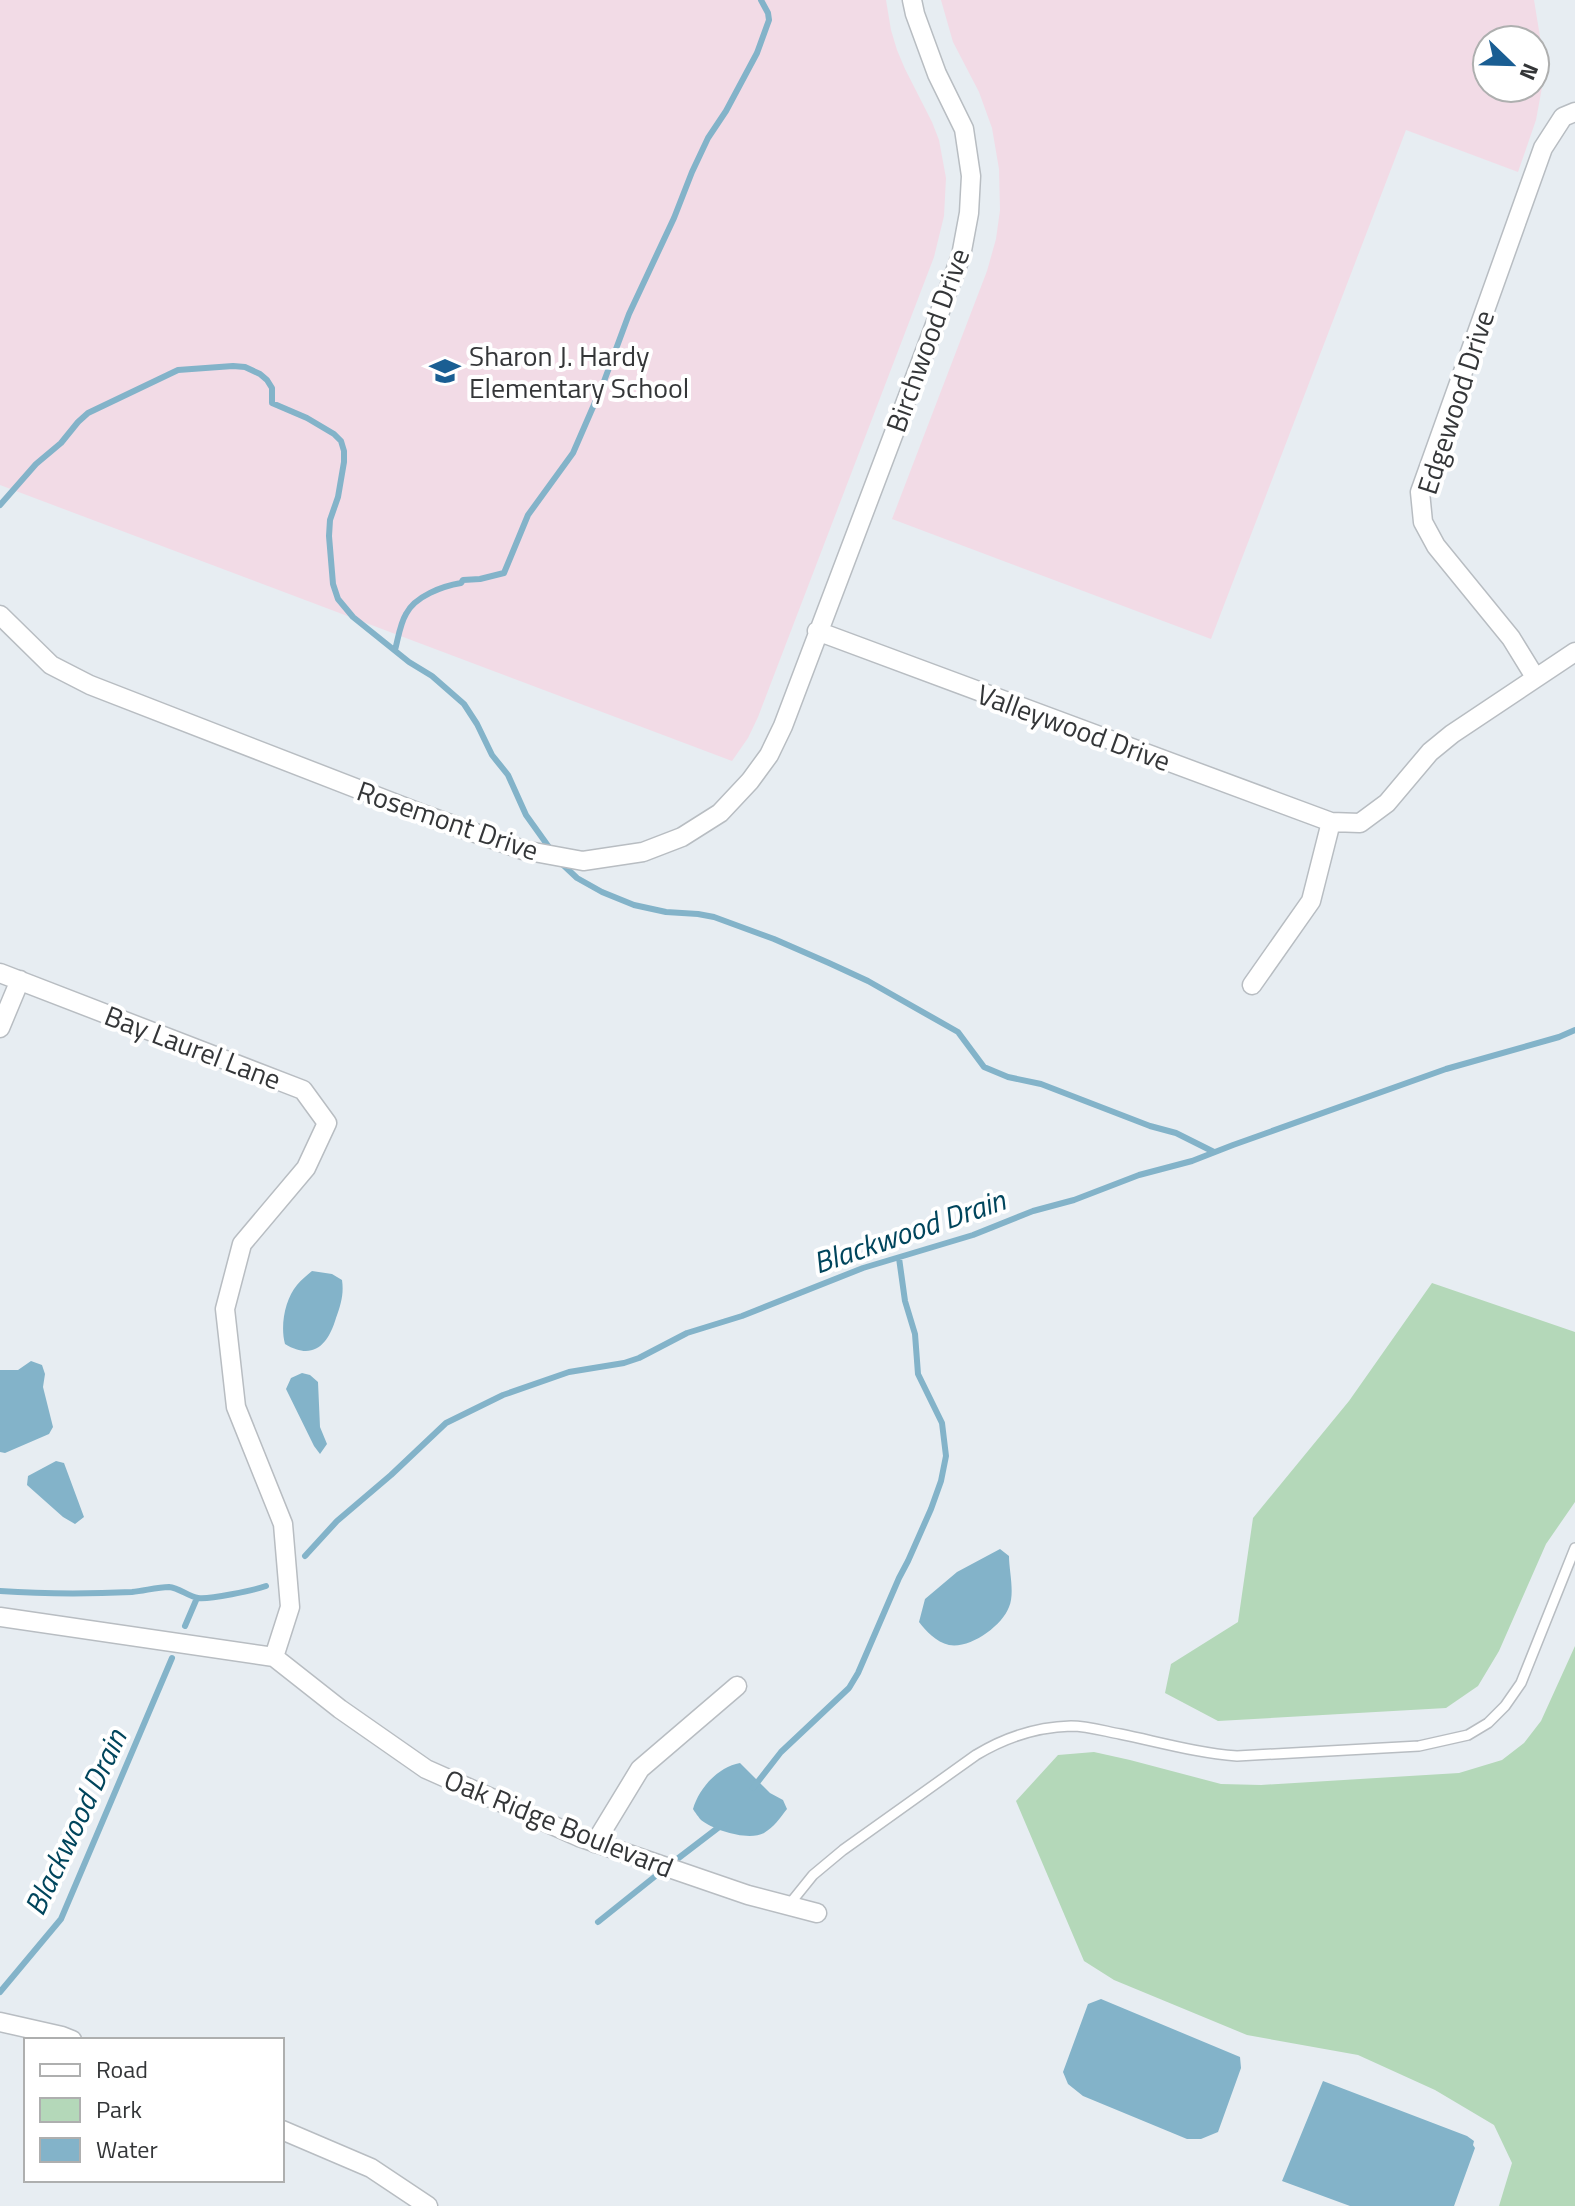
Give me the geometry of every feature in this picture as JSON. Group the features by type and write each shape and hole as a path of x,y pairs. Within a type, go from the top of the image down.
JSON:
{"street":[{"name":"Birchwood Drive","path":"817,631 961,256 969,213 971,176 964,129 937,74 912,0"},
{"name":"Edgewood Drive","path":"1535,677 1511,638 1436,546 1423,522 1420,492 1543,148 1563,117 1575,112"},
{"name":"Rosemont Drive","path":"0,615 51,665 90,685 523,850 583,861 643,852 682,837 720,813 769,755 783,726 817,631"},
{"name":"Valleywood Drive","path":"817,631 1331,822 1360,823 1387,803 1430,752 1452,734 1575,652"},
{"path":"1252,985 1311,901 1331,822"},
{"name":"Bay Laurel Lane","path":"0,973 303,1090 327,1123 306,1168 242,1244 225,1309 236,1407 283,1524 290,1607 274,1657"},
{"path":"0,1028 20,980"},
{"name":"Oak Ridge Boulevard","path":"0,1617 274,1657 340,1709 426,1769 595,1843 748,1895 817,1913"},
{"path":"595,1843 640,1769 737,1686"},
{"path":"0,2022 67,2038"},
{"path":"284,2131 371,2168 428,2206"}],"lane":[{"path":"788,1906 813,1875 843,1850 976,1755 1013,1737 1072,1726 1206,1753 1237,1756 1419,1746 1468,1735 1488,1723 1521,1683 1575,1548"}],"shaded area":[{"name":"Sharon J. Hardy Elementary School","path":"0,0 886,0 897,50 939,140 946,178 944,216 934,257 758,717 732,761 0,485"},
{"path":"941,0 1534,0 1538,24 1471,24 1471,104 1539,104 1518,172 1406,130 1211,639 892,519 987,271 996,239 1000,210 999,169 992,128 979,92 953,42"}],"green space":[{"path":"1432,1283 1575,1332 1575,1502 1546,1544 1499,1651 1478,1686 1446,1708 1218,1721 1165,1693 1171,1664 1238,1622 1253,1518 1349,1401"},
{"path":"1575,1646 1575,2206 1499,2206 1512,2163 1494,2125 1435,2090 1358,2055 1247,2035 1114,1980 1084,1961 1016,1801 1058,1755 1094,1752 1221,1784 1261,1785 1459,1773 1502,1760 1524,1743 1541,1721"}],"water":[{"path":"312,1271 332,1274 342,1280 342,1294 329,1336 318,1348 304,1351 285,1344 283,1321 293,1291"},
{"path":"31,1361 42,1365 45,1374 43,1387 53,1427 49,1434 5,1453 0,1452 0,1370 18,1370"},
{"path":"302,1373 318,1382 320,1427 327,1444 320,1454 286,1389 291,1378"},
{"path":"56,1461 64,1463 84,1517 75,1524 27,1485 28,1476"},
{"path":"1000,1549 1009,1556 1012,1595 1000,1622 984,1635 966,1643 949,1645 936,1639 919,1622 925,1599 957,1572"},
{"path":"740,1763 770,1793 783,1800 787,1809 771,1828 758,1835 732,1834 715,1828 701,1820 693,1809 710,1780 724,1769"},
{"path":"1101,1999 1240,2057 1241,2068 1218,2132 1201,2139 1187,2139 1083,2096 1068,2084 1063,2072 1088,2004"},
{"path":"1323,2081 1474,2141 1475,2148 1454,2206 1350,2206 1282,2181"}],"waterway":[{"path":"395,650 404,618 423,597 463,580 504,573 528,515 573,453 629,314 692,172 757,53 769,20 761,0"},
{"path":"0,505 88,413 178,370 233,366 245,367 260,374 272,388 272,403 307,418 341,441 344,462 329,536 333,584 338,599 353,617 464,704 492,755 508,775 526,815 551,850"},
{"path":"560,862 577,878 634,905 714,917 829,963 868,981 958,1032 984,1067 1008,1077 1041,1084 1176,1133 1214,1152"},
{"name":"Blackwood Drain","path":"305,1556 337,1521 446,1423 503,1395 569,1372 639,1358 687,1333 742,1316 863,1268 973,1235 1139,1175 1192,1161 1446,1069 1575,1030"},
{"path":"753,1788 781,1752 849,1688 941,1481 946,1456 942,1423 918,1374 915,1334 905,1301 899,1258"},
{"path":"0,1591 99,1593 169,1587 203,1598 266,1586"},
{"name":"Blackwood Drain","path":"185,1626 197,1598"},
{"name":"Blackwood Drain","path":"0,1992 61,1919 172,1658"},
{"path":"672,1863 723,1824"},
{"path":"598,1922 663,1870"}],"place":[{"name":"Sharon J. Hardy Elementary School","path":"445,371"}]}
